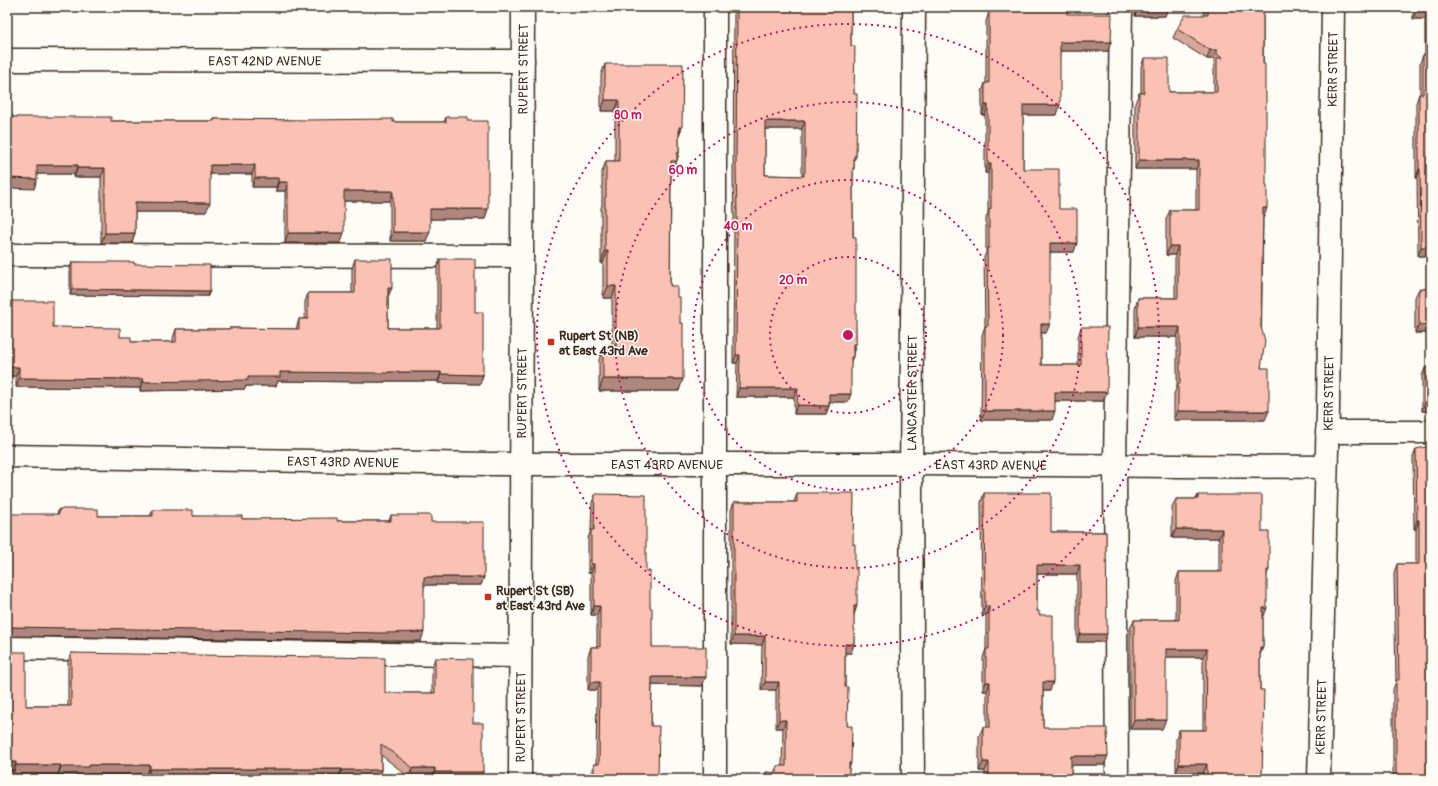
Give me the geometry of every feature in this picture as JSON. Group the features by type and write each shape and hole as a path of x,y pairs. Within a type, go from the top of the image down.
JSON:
{"street":[{"name":"RUPERT STREET","path":"520,779 523,7"},
{"path":"715,7 715,779"},
{"name":"LANCASTER STREET","path":"913,779 911,464 914,7"},
{"path":"1117,779 1115,465 1121,7"},
{"name":"KERR STREET","path":"1319,779 1327,432 1333,7"},
{"name":"EAST 42ND AVENUE","path":"7,60 523,61"},
{"path":"7,255 522,256"},
{"path":"1327,432 1431,432"},
{"name":"EAST 43RD AVENUE","path":"7,456 522,464 716,463 1115,465 1326,468"},
{"path":"7,648 520,656"}],"building":[{"path":"737,7 851,7 851,46 855,46 854,94 857,94 856,156 854,156 853,168 853,237 856,237 856,344 853,344 853,357 851,357 851,394 829,394 829,406 797,405 798,388 739,388 740,355 736,355","holes":["765,121 805,121 804,176 765,175"]},
{"path":"993,7 1067,7 1067,14 1112,14 1111,42 1060,42 1060,105 1023,105 1023,169 1059,169 1059,209 1077,209 1077,243 1050,243 1050,324 1041,324 1041,365 1081,365 1081,327 1108,327 1107,392 1055,392 1055,411 985,411 985,326 988,326 987,248 989,248 989,209 991,209 991,164 988,164 988,105 985,105 985,83 989,83 989,12 993,12"},
{"path":"1208,7 1263,7 1263,64 1265,64 1266,92 1267,208 1263,208 1261,327 1265,341 1261,368 1269,368 1269,411 1178,411 1178,384 1180,384 1180,327 1138,327 1138,298 1178,298 1178,246 1170,246 1170,210 1199,210 1199,160 1139,160 1139,93 1144,93 1144,58 1169,58 1169,92 1217,92 1217,58 1222,58 1217,54 1217,50 1210,50 1177,29 1185,15 1208,15"},
{"path":"1416,7 1431,7 1431,325 1419,325 1419,289 1430,289 1430,247 1421,247 1419,169 1419,94 1423,94 1423,55 1428,55 1428,11 1416,11"},
{"path":"605,64 683,64 682,127 679,127 679,153 677,153 677,161 671,161 670,286 677,286 677,297 680,297 680,323 683,323 683,379 603,379 603,348 616,348 616,286 608,286 608,251 605,251 606,161 619,161 619,100 605,100"},
{"path":"7,114 12,114 12,117 111,117 111,121 214,121 214,119 393,119 393,122 446,122 446,117 468,117 468,121 488,121 488,209 430,209 430,232 393,232 393,191 344,191 344,233 288,233 288,182 279,182 279,178 255,178 255,165 210,165 210,203 135,202 135,233 105,233 105,168 78,168 78,165 37,165 37,179 7,178"},
{"path":"355,259 392,259 392,288 388,288 388,328 440,328 440,259 475,259 475,312 483,312 483,375 441,374 441,372 280,372 280,377 248,377 248,380 143,382 143,379 19,378 19,367 7,367 7,301 53,301 53,327 120,328 120,337 131,337 131,342 176,342 176,329 299,329 299,319 308,319 308,293 355,293"},
{"path":"72,262 134,262 134,264 210,265 210,291 72,289"},
{"path":"1425,368 1431,368 1431,402 1425,402"},
{"path":"1431,446 1431,779 1396,779 1396,680 1399,680 1397,564 1419,564 1416,449"},
{"path":"797,493 854,493 853,544 855,544 855,569 857,569 857,606 854,606 854,644 845,644 845,687 848,687 847,726 852,726 849,779 766,779 766,772 777,773 777,766 786,766 786,720 779,720 779,682 765,682 765,636 734,636 734,502 797,502"},
{"path":"984,493 1051,493 1051,532 1106,532 1107,634 1080,634 1080,565 1037,565 1037,611 1039,611 1039,615 1053,615 1053,682 1043,682 1043,727 1107,728 1108,756 1071,756 1071,779 989,779 989,762 983,762 983,727 990,727 990,682 986,682 986,649 989,649 989,606 985,606"},
{"path":"595,494 646,495 646,571 650,571 652,647 706,647 706,677 652,677 651,726 659,726 658,779 594,779 594,764 599,764 600,682 591,682 591,647 600,647 600,606 594,606 594,564 591,564 591,530 594,530"},
{"path":"1198,495 1262,495 1262,532 1269,532 1269,570 1267,570 1267,608 1263,608 1263,647 1260,647 1260,690 1264,690 1262,779 1207,779 1207,764 1179,764 1179,730 1206,730 1207,649 1166,649 1166,720 1134,720 1134,620 1179,620 1179,572 1222,572 1222,529 1176,529 1176,499 1198,499"},
{"path":"59,509 98,509 98,516 153,516 153,510 193,510 193,516 242,516 242,519 337,518 337,521 391,521 391,515 431,515 431,522 484,522 484,577 424,577 424,632 385,633 7,628 7,514 59,514"},
{"path":"7,651 26,652 26,706 71,706 71,653 385,658 385,693 435,693 435,658 473,659 473,723 483,723 483,772 435,772 435,768 413,768 381,744 381,770 150,769 150,765 89,765 89,767 61,767 61,765 16,765 16,762 7,762"}],"place":[{"name":"Rupert St (NB) at East 43rd Ave","path":"551,342"},
{"name":"Rupert St (SB) at East 43rd Ave","path":"488,597"}]}
